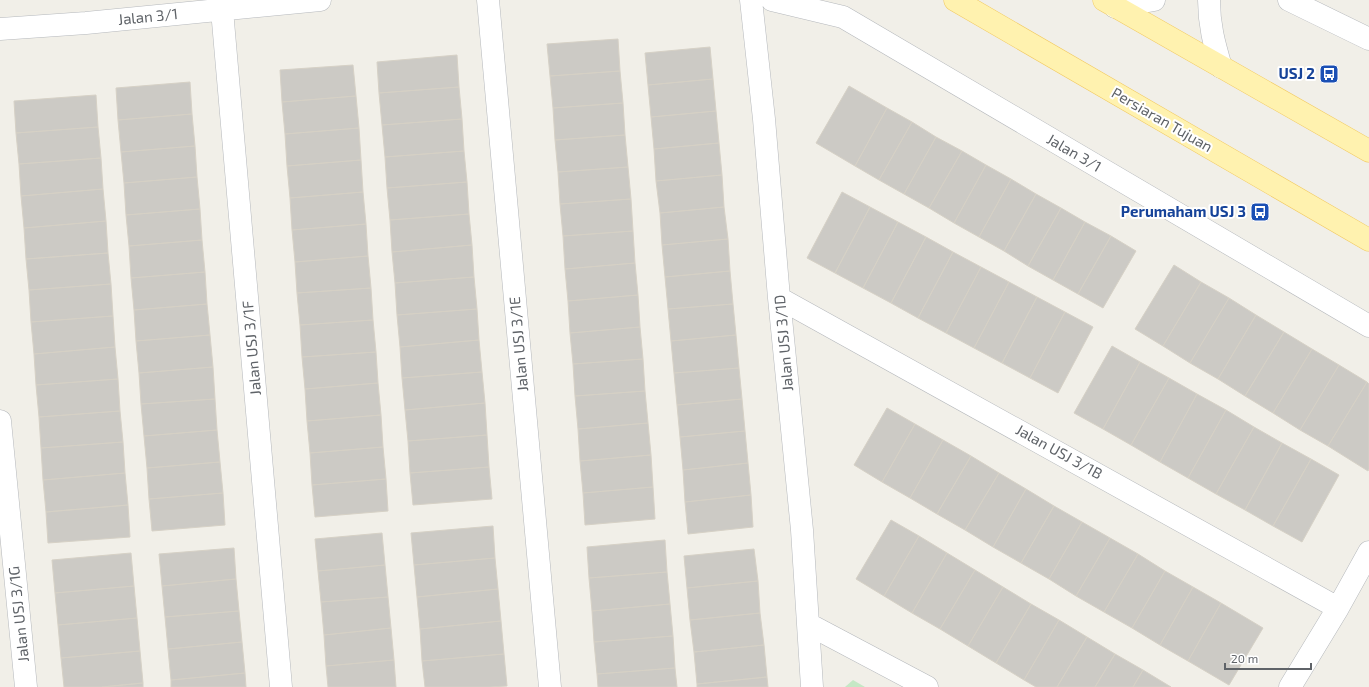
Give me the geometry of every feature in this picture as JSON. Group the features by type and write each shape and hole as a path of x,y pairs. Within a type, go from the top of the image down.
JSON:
{"main road":[{"name":"Persiaran Tujuan","path":"955,0 1369,240"},
{"path":"1109,3 1369,151"}],"street":[{"name":"Jalan 3/1","path":"0,29 86,24 320,0"},
{"name":"Jalan USJ 3/1E","path":"488,0 550,687"},
{"name":"Jalan USJ 3/1D","path":"751,0 764,119 779,298 802,530 812,687"},
{"name":"Jalan 3/1","path":"772,0 842,17 1369,326"},
{"path":"1109,3 1154,0"},
{"path":"1209,0 1209,20 1213,41 1221,67"},
{"path":"1289,0 1369,39"},
{"name":"Jalan USJ 3/1F","path":"222,10 282,687"},
{"name":"Jalan USJ 3/1B","path":"779,298 1338,608"},
{"name":"Jalan USJ 3/1G","path":"0,421 26,687"},
{"path":"1290,687 1338,608 1369,552"},
{"path":"808,624 927,687"}],"green space":[{"path":"853,680 865,687 845,687"}],"building":[{"path":"618,39 620,71 550,76 547,44"},
{"path":"710,47 713,79 648,85 645,53"},
{"path":"457,55 459,87 379,93 377,62"},
{"path":"353,65 356,96 282,102 280,70"},
{"path":"620,71 623,103 553,108 550,76"},
{"path":"713,79 716,111 651,117 648,85"},
{"path":"190,82 192,114 118,120 116,88"},
{"path":"849,86 887,108 855,166 816,143"},
{"path":"459,87 462,119 382,125 379,93"},
{"path":"96,95 98,127 16,133 14,101"},
{"path":"356,96 359,128 285,134 282,102"},
{"path":"623,103 625,135 555,140 553,108"},
{"path":"887,108 912,122 879,180 855,166"},
{"path":"716,111 719,143 654,149 651,117"},
{"path":"192,114 195,146 121,152 118,120"},
{"path":"462,119 464,151 385,157 382,125"},
{"path":"912,122 936,137 904,194 879,180"},
{"path":"98,127 101,158 19,164 16,133"},
{"path":"359,128 361,160 287,166 285,134"},
{"path":"625,135 628,167 558,172 555,140"},
{"path":"936,137 962,151 929,208 904,194"},
{"path":"719,143 722,175 656,181 654,149"},
{"path":"195,146 197,177 124,183 121,152"},
{"path":"464,151 467,182 387,188 385,157"},
{"path":"962,151 986,165 954,223 929,208"},
{"path":"101,158 103,189 21,196 19,164"},
{"path":"361,160 363,192 290,198 287,166"},
{"path":"986,165 1011,179 979,237 954,223"},
{"path":"628,167 631,199 560,204 558,172"},
{"path":"722,175 724,207 660,213 656,181"},
{"path":"197,177 200,209 126,215 124,183"},
{"path":"1011,179 1036,194 1004,251 979,237"},
{"path":"467,182 469,214 390,220 387,188"},
{"path":"103,189 106,221 24,228 21,196"},
{"path":"363,192 366,224 292,230 290,198"},
{"path":"842,192 870,207 835,273 807,258"},
{"path":"1036,194 1061,208 1028,266 1004,251"},
{"path":"631,199 633,231 563,236 560,204"},
{"path":"724,207 728,239 662,245 660,213"},
{"path":"870,207 898,222 863,288 835,273"},
{"path":"1061,208 1085,222 1053,280 1028,266"},
{"path":"200,209 202,240 129,246 126,215"},
{"path":"469,214 472,245 392,252 390,220"},
{"path":"106,221 108,253 26,259 24,228"},
{"path":"898,222 926,237 891,303 863,288"},
{"path":"1085,222 1111,236 1078,294 1053,280"},
{"path":"366,224 368,256 295,262 292,230"},
{"path":"633,231 635,263 565,269 563,236"},
{"path":"1111,236 1136,251 1103,308 1078,294"},
{"path":"926,237 953,252 918,318 891,303"},
{"path":"728,239 730,271 665,277 662,245"},
{"path":"202,240 205,272 131,278 129,246"},
{"path":"472,245 474,277 395,283 392,252"},
{"path":"953,252 981,267 946,333 918,318"},
{"path":"108,253 111,284 29,290 26,259"},
{"path":"368,256 371,288 297,293 295,262"},
{"path":"635,263 638,295 568,301 565,269"},
{"path":"1174,265 1201,282 1163,346 1135,329"},
{"path":"981,267 1009,282 974,348 946,333"},
{"path":"730,271 733,304 668,309 665,277"},
{"path":"205,272 207,304 134,310 131,278"},
{"path":"474,277 477,309 397,315 395,283"},
{"path":"1009,282 1037,297 1002,363 974,348"},
{"path":"1201,282 1229,298 1190,363 1163,346"},
{"path":"111,284 113,316 31,322 29,290"},
{"path":"371,288 373,320 300,325 297,293"},
{"path":"638,295 640,327 570,333 568,301"},
{"path":"1037,297 1065,312 1030,378 1002,363"},
{"path":"1229,298 1256,315 1218,379 1190,363"},
{"path":"207,304 210,335 136,341 134,310"},
{"path":"733,304 736,335 671,341 668,309"},
{"path":"477,309 479,340 400,347 397,315"},
{"path":"1065,312 1093,327 1058,393 1030,378"},
{"path":"1256,315 1284,332 1245,396 1218,379"},
{"path":"113,316 115,347 34,354 31,322"},
{"path":"373,320 376,352 302,357 300,325"},
{"path":"640,327 643,359 573,364 570,333"},
{"path":"1284,332 1312,349 1273,413 1245,396"},
{"path":"210,335 213,367 139,373 136,341"},
{"path":"736,335 739,368 674,373 671,341"},
{"path":"479,340 482,372 402,378 400,347"},
{"path":"1112,346 1140,362 1103,429 1074,413"},
{"path":"115,347 118,379 36,385 34,354"},
{"path":"1312,349 1339,365 1300,430 1273,413"},
{"path":"376,352 378,383 305,389 302,357"},
{"path":"643,359 645,391 575,396 573,364"},
{"path":"1140,362 1169,378 1131,445 1103,429"},
{"path":"1339,365 1367,382 1328,446 1300,430"},
{"path":"213,367 215,399 141,404 139,373"},
{"path":"739,368 742,399 677,405 674,373"},
{"path":"482,372 485,403 405,410 402,378"},
{"path":"1169,378 1197,394 1160,462 1131,445"},
{"path":"118,379 120,411 39,417 36,385"},
{"path":"1367,382 1369,384 1368,471 1328,446"},
{"path":"378,383 381,415 307,421 305,389"},
{"path":"645,391 648,423 578,429 575,396"},
{"path":"1197,394 1226,410 1188,478 1160,462"},
{"path":"215,399 217,430 144,436 141,404"},
{"path":"742,399 745,431 680,437 677,405"},
{"path":"485,403 487,435 408,441 405,410"},
{"path":"887,408 915,424 882,482 854,465"},
{"path":"1226,410 1254,427 1216,494 1188,478"},
{"path":"120,411 123,442 41,448 39,417"},
{"path":"381,415 383,447 310,453 307,421"},
{"path":"648,423 651,455 580,461 578,429"},
{"path":"915,424 943,440 910,498 882,482"},
{"path":"1254,427 1282,443 1245,510 1216,494"},
{"path":"217,430 220,462 147,468 144,436"},
{"path":"745,431 748,463 683,470 680,437"},
{"path":"487,435 489,467 410,473 408,441"},
{"path":"943,440 971,456 937,514 910,498"},
{"path":"123,442 125,473 43,480 41,448"},
{"path":"1282,443 1311,459 1273,526 1245,510"},
{"path":"383,447 386,479 312,485 310,453"},
{"path":"651,455 653,487 583,493 580,461"},
{"path":"971,456 999,473 965,530 937,514"},
{"path":"1311,459 1339,475 1302,542 1273,526"},
{"path":"220,462 223,493 149,499 147,468"},
{"path":"748,463 751,495 685,502 683,470"},
{"path":"489,467 492,499 413,505 410,473"},
{"path":"125,473 128,505 46,512 43,480"},
{"path":"999,473 1026,489 993,547 965,530"},
{"path":"386,479 388,511 315,517 312,485"},
{"path":"653,487 655,519 585,525 583,493"},
{"path":"1026,489 1054,506 1021,563 993,547"},
{"path":"223,493 225,525 152,531 149,499"},
{"path":"751,495 753,527 688,534 685,502"},
{"path":"128,505 130,537 48,543 46,512"},
{"path":"1054,506 1082,522 1049,579 1021,563"},
{"path":"891,520 919,536 884,596 856,579"},
{"path":"1082,522 1110,538 1076,596 1049,579"},
{"path":"493,526 495,558 414,565 411,533"},
{"path":"382,533 385,565 318,571 315,539"},
{"path":"919,536 947,553 912,613 884,596"},
{"path":"1110,538 1138,554 1104,612 1076,596"},
{"path":"665,540 667,572 589,578 587,547"},
{"path":"234,548 236,579 162,586 159,554"},
{"path":"754,549 758,581 687,588 684,556"},
{"path":"131,553 134,586 55,593 52,560"},
{"path":"947,553 975,570 940,629 912,613"},
{"path":"1138,554 1165,571 1132,628 1104,612"},
{"path":"495,558 498,589 417,597 414,565"},
{"path":"385,565 388,597 321,602 318,571"},
{"path":"975,570 1003,587 968,646 940,629"},
{"path":"1165,571 1193,587 1160,645 1132,628"},
{"path":"667,572 670,604 592,611 589,578"},
{"path":"236,579 239,611 165,617 162,586"},
{"path":"758,581 760,613 690,620 687,588"},
{"path":"134,586 137,618 58,625 55,593"},
{"path":"1003,587 1031,604 996,663 968,646"},
{"path":"1193,587 1221,603 1188,661 1160,645"},
{"path":"498,589 501,621 420,629 417,597"},
{"path":"388,597 391,628 324,635 321,602"},
{"path":"1221,603 1263,628 1229,685 1188,661"},
{"path":"670,604 673,636 594,642 592,611"},
{"path":"1031,604 1059,620 1024,680 996,663"},
{"path":"239,611 242,642 168,649 165,617"},
{"path":"760,613 764,645 694,652 690,620"},
{"path":"137,618 140,651 61,658 58,625"},
{"path":"1059,620 1087,637 1057,687 1036,687 1024,680"},
{"path":"501,621 504,654 422,661 420,629"},
{"path":"391,628 394,660 326,666 324,635"},
{"path":"673,636 675,668 597,674 594,642"},
{"path":"1087,637 1115,654 1095,687 1057,687"},
{"path":"242,642 245,673 171,680 168,649"},
{"path":"764,645 767,677 697,684 694,652"},
{"path":"140,651 143,683 102,687 64,687 61,658"},
{"path":"504,654 507,686 425,687 422,661"},
{"path":"1115,654 1143,670 1133,687 1095,687"},
{"path":"394,660 396,687 328,687 326,666"},
{"path":"675,668 677,687 598,687 597,674"},
{"path":"1143,670 1171,687 1133,687"},
{"path":"245,673 246,687 171,687 171,680"},
{"path":"767,677 768,687 697,687 697,684"},
{"path":"143,683 143,687 102,687"}],"place":[{"name":"USJ 2","path":"1329,74"},
{"name":"Perumaham USJ 3","path":"1260,212"}]}
